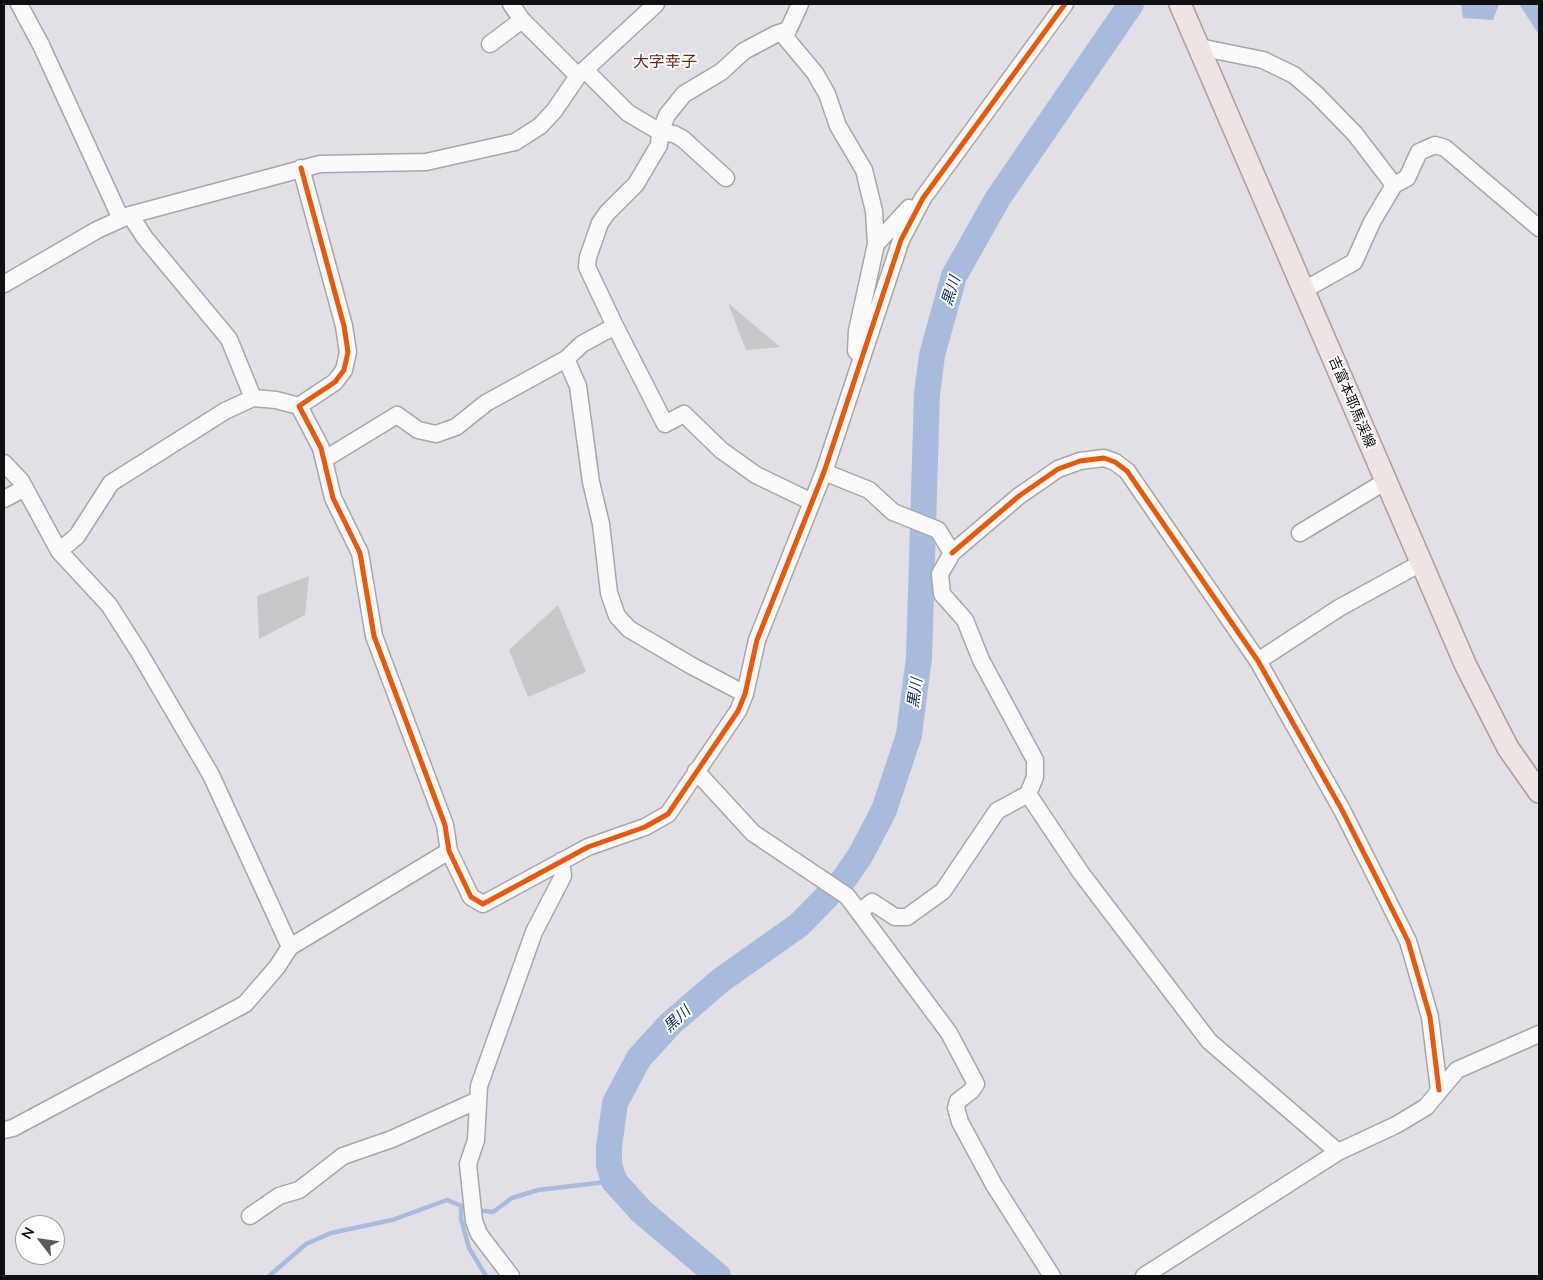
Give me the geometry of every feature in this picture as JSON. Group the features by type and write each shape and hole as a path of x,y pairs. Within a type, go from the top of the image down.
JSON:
{"main road":[{"name":"吉富本耶馬渓線","path":"1180,4 1477,691 1508,748 1539,792"}],"street":[{"path":"19,4 126,216 229,339 252,398"},
{"path":"511,4 522,20 628,113 660,132 674,134 683,139 726,178"},
{"path":"4,284 97,230 126,216 320,164 426,162 515,142 540,126 554,112 581,73 656,4"},
{"path":"800,4 785,37 815,73 827,94 838,126 864,170 874,211 876,244 857,331 856,351 862,355"},
{"path":"299,406 325,459 333,498 360,554 374,636 445,825 449,852 471,897 483,904 588,847 645,827 668,814 678,802 696,771 738,711 745,694 756,640 824,472 901,240 916,211 954,155 1065,4"},
{"path":"490,44 522,20"},
{"path":"788,30 776,34 744,51 721,72 684,94 667,115 660,132 659,145 636,184 607,213 600,224 588,257 588,266 615,326 665,424 684,414 720,450 756,475 812,502"},
{"path":"1199,47 1262,60 1294,75 1316,94 1355,134 1394,185"},
{"path":"1304,290 1354,262 1372,222 1394,185 1406,178 1420,152 1435,145 1446,148 1539,228"},
{"path":"59,551 77,536 111,483 225,411 252,398 276,400 299,406 335,382 344,370 348,352 344,326 301,168"},
{"path":"876,244 909,208 916,211"},
{"path":"325,459 397,415 418,430 436,434 456,426 486,403 566,359 582,344 615,326"},
{"path":"566,359 578,386 590,472 601,524 609,593 616,616 629,630 745,694"},
{"path":"859,912 872,902 896,916 907,917 944,890 997,811 1028,794 1035,777 1034,760 980,660 965,620 942,594 940,574 952,552 1019,496 1058,469 1080,461 1104,458 1115,462 1127,471 1258,661 1342,810 1408,941 1430,1017 1439,1090"},
{"path":"4,463 25,488 59,551 109,605 140,652 211,775 290,947"},
{"path":"824,472 869,490 893,512 938,530 952,552"},
{"path":"1300,533 1386,481"},
{"path":"4,499 25,488"},
{"path":"1258,661 1339,608 1421,563"},
{"path":"696,771 753,833 847,896 950,1033 974,1079 974,1087 958,1101 956,1108 960,1122 994,1185 1052,1276"},
{"path":"1028,794 1081,873 1209,1041 1338,1152"},
{"path":"4,1130 13,1128 245,1004 277,967 290,947 449,852"},
{"path":"511,1276 483,1240 474,1221 468,1164 476,1140 479,1086 534,932 563,876 561,861"},
{"path":"1144,1276 1338,1152 1396,1125 1426,1107 1457,1070 1539,1034"},
{"path":"250,1216 279,1196 299,1190 343,1156 392,1139 478,1100"}],"water":[{"path":"1461,4 1499,4 1493,20 1463,18"},
{"path":"1519,4 1539,4 1539,35 1536,30"}],"building":[{"path":"728,303 780,347 746,350"},
{"path":"309,576 305,615 259,639 257,596"},
{"path":"558,605 586,672 528,697 509,650"}],"waterway":[{"name":"黒川","path":"718,1276 641,1211 614,1181 609,1165 609,1147 615,1103 639,1058 670,1024 721,980 799,925 844,879 860,856 884,810 909,735 919,658 927,394 932,355 954,276 998,198 1131,4"},
{"path":"476,1210 493,1212 512,1198 538,1190 614,1181"},
{"path":"269,1276 306,1244 331,1233 392,1220 447,1200 469,1209"},
{"path":"461,1208 461,1219 469,1248 486,1276"}],"cycle path":[{"path":"301,168 344,326 348,352 344,370 335,382 299,406 321,448 333,498 360,553 374,636 445,825 449,851 471,897 483,904 588,847 645,827 668,814 738,711 745,694 757,640 824,472 901,240 923,198 1065,4"},
{"path":"952,553 1019,496 1058,469 1080,461 1104,458 1115,462 1127,471 1258,661 1342,810 1380,885 1408,941 1430,1017 1439,1090"}],"district":[{"name":"大字幸子","path":"665,62"}]}
